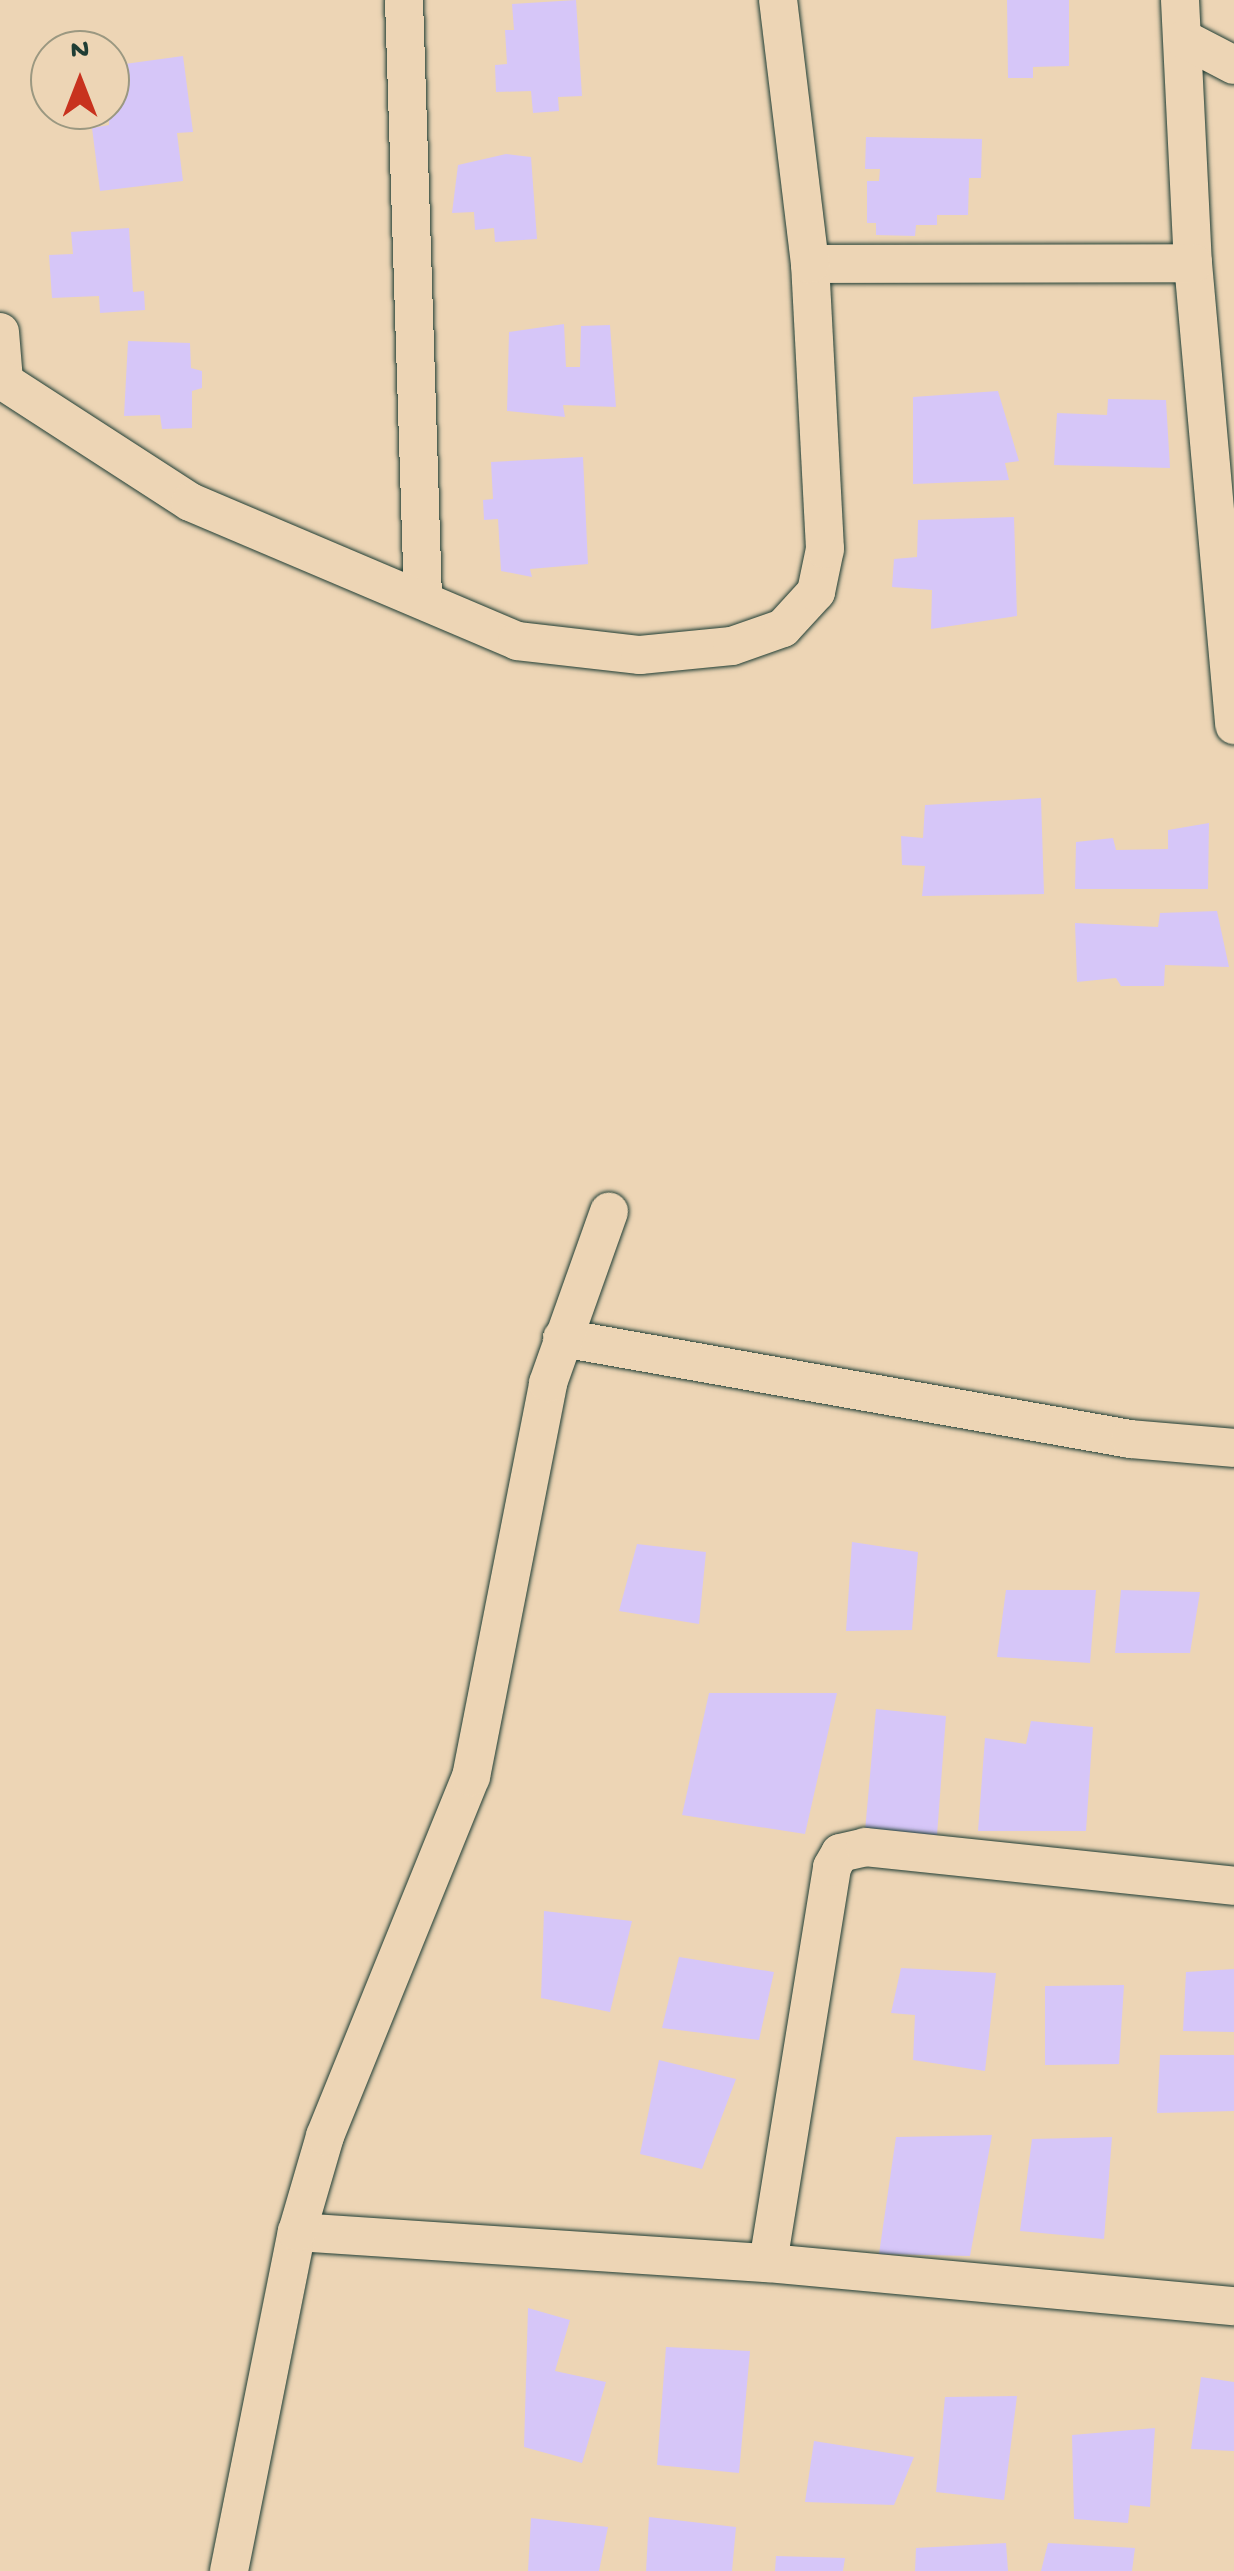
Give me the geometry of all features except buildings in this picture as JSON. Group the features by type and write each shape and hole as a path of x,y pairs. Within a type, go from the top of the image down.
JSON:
{"street":[{"path":"404,0 423,599"},
{"path":"0,332 2,380 190,502 517,641 640,655 732,646 783,628 816,592 825,549 810,264 778,0"},
{"path":"1180,0 1193,263 1234,725"},
{"path":"1184,39 1234,66"},
{"path":"810,264 1193,263"},
{"path":"229,2571 297,2232 326,2136 471,1777 539,1420 562,1338 609,1212"},
{"path":"562,1338 1130,1438 1234,1448"},
{"path":"768,2263 828,1886 840,1853 866,1847 1234,1886"},
{"path":"297,2232 768,2263 1234,2306"}]}
